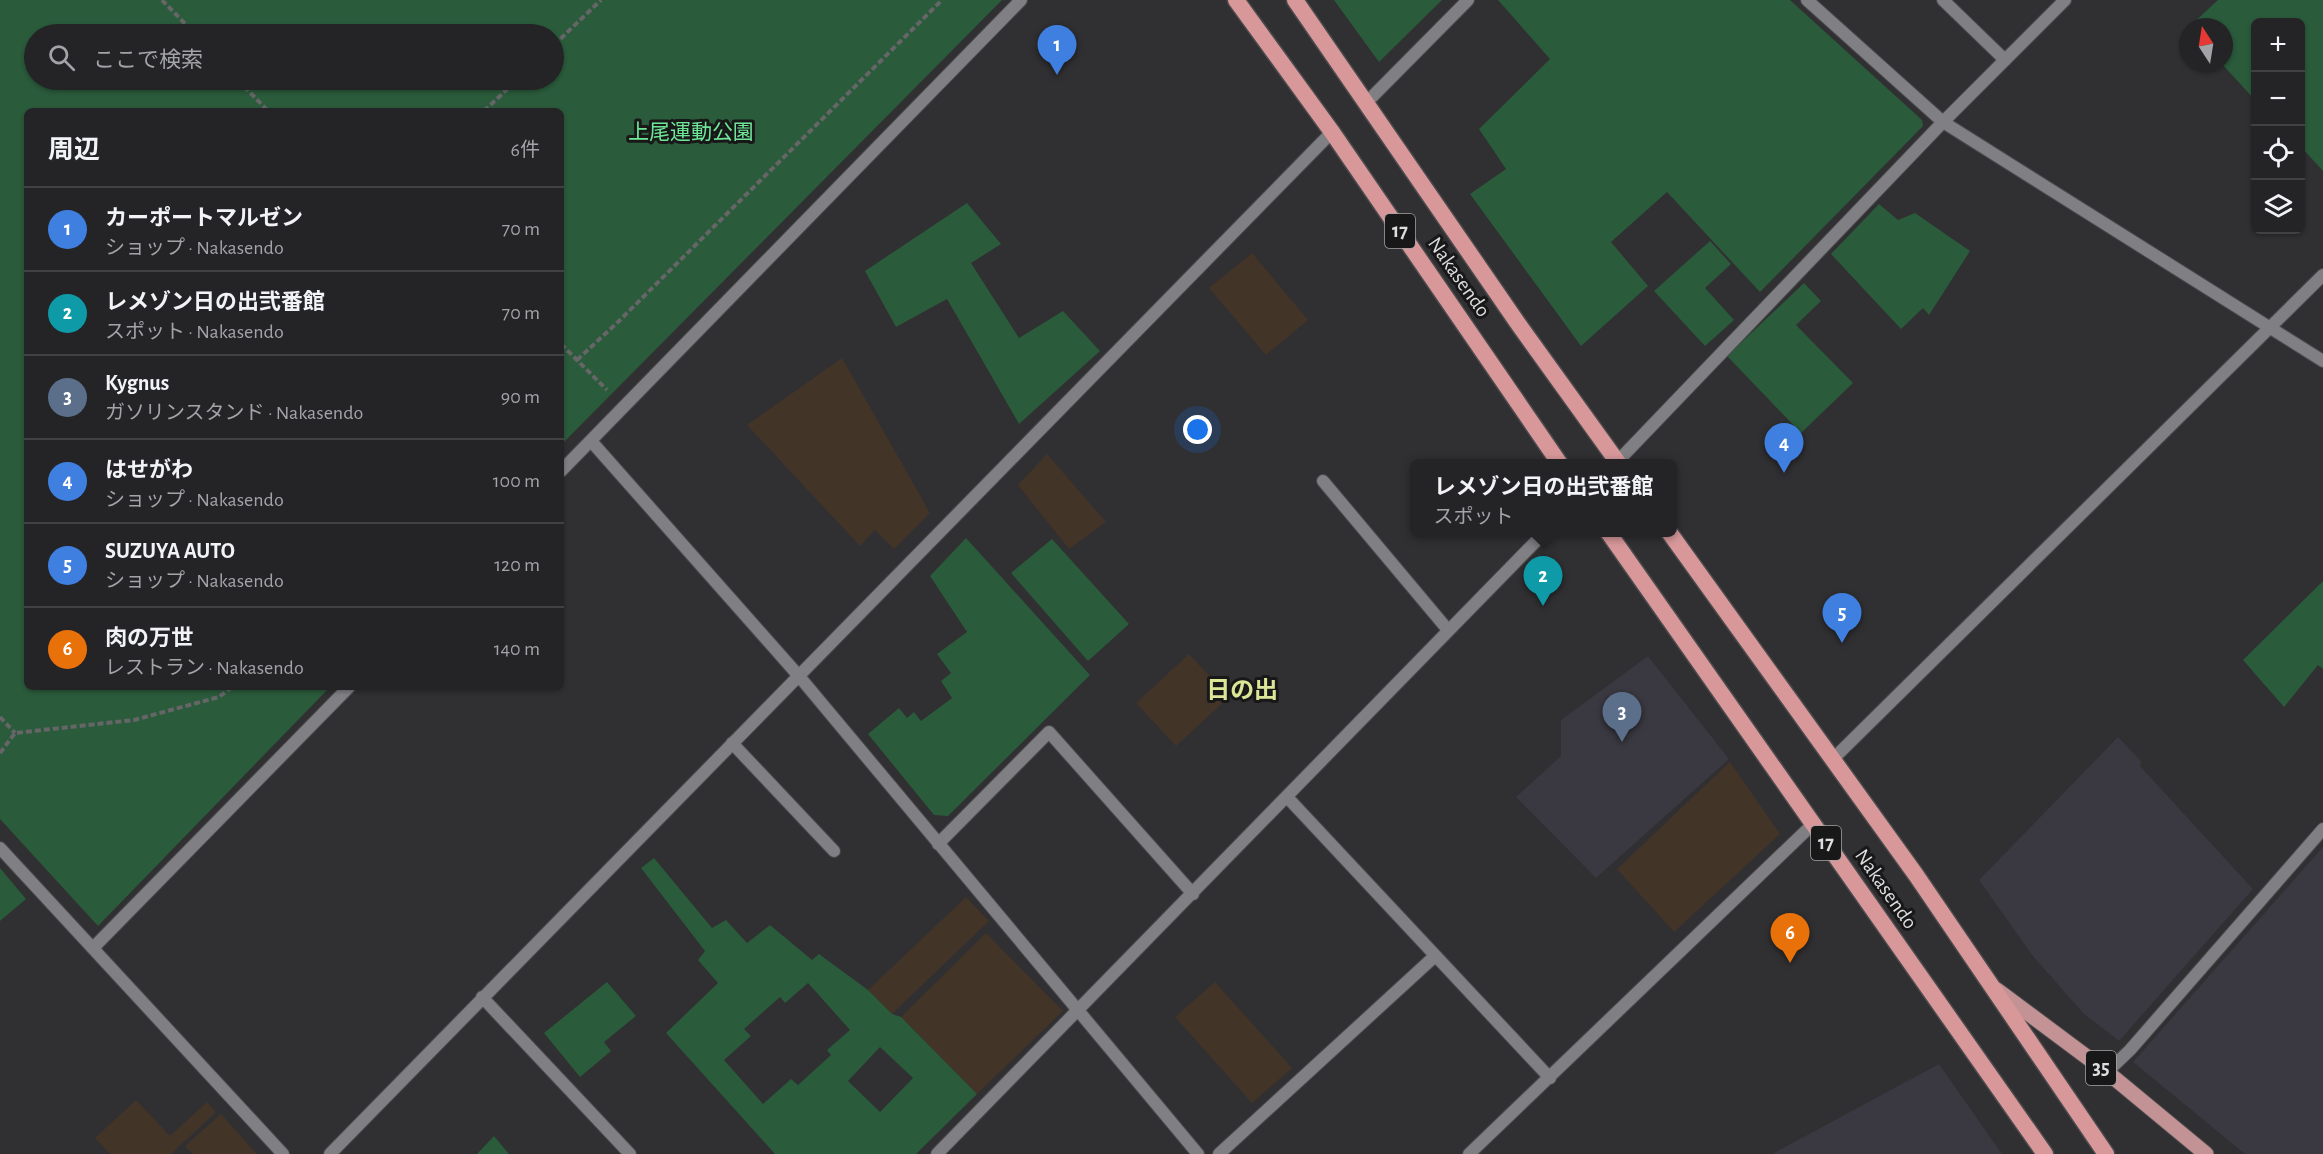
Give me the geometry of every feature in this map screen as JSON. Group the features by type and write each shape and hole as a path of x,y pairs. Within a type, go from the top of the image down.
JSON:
{"highway":[{"name":"Nakasendo","path":"1236,0 1332,132 1557,459"},
{"name":"Nakasendo","path":"1295,0 1519,325 1616,459"},
{"name":"Nakasendo","path":"1612,537 2045,1154"},
{"name":"Nakasendo","path":"1673,537 1916,874 2106,1154"}],"main road":[{"name":"35","path":"1992,987 2108,1072 2206,1154"}],"street":[{"path":"564,468 1021,0"},
{"path":"1366,103 1468,0"},
{"path":"1807,0 1943,122 2323,361"},
{"path":"1943,0 2006,60"},
{"path":"1621,459 1943,122 2006,60 2058,3"},
{"path":"330,1154 1332,132"},
{"path":"1833,759 2323,275"},
{"path":"591,441 798,675 1198,1154"},
{"path":"1323,481 1448,630"},
{"path":"937,1154 1540,537"},
{"path":"93,948 346,690"},
{"path":"938,844 1049,732 1193,894"},
{"path":"732,743 834,851"},
{"path":"1287,797 1550,1078"},
{"path":"1469,1154 1813,824"},
{"path":"2108,1072 2130,1050 2323,829"},
{"path":"0,848 283,1154"},
{"path":"1219,1154 1435,956"},
{"path":"482,997 630,1154"}],"path":[{"path":"162,0 185,24"},
{"path":"564,35 601,0"},
{"path":"577,360 627,314 942,0"},
{"path":"248,90 265,108"},
{"path":"487,108 506,90"},
{"path":"564,347 625,408"},
{"path":"0,753 15,733 134,720 219,697 228,690"},
{"path":"0,717 15,733"}],"shaded area":[{"path":"1252,253 1308,320 1266,355 1209,288"},
{"path":"842,358 930,513 894,549 875,530 860,546 747,425"},
{"path":"1047,454 1106,522 1069,549 1018,485"},
{"path":"1189,654 1229,697 1176,746 1136,703"},
{"path":"1648,656 1729,759 1596,878 1516,797 1561,756 1561,720"},
{"path":"2118,737 2141,761 2140,766 2253,889 2119,1041 2083,1013 2032,955 1979,880"},
{"path":"1730,762 1780,834 1674,932 1617,869"},
{"path":"2323,847 2323,1154 2245,1154 2133,1062"},
{"path":"966,897 989,921 892,1014 868,990"},
{"path":"986,933 1063,1011 977,1094 901,1017"},
{"path":"1215,982 1292,1068 1252,1103 1175,1017"},
{"path":"1939,1064 2002,1154 1772,1154"},
{"path":"136,1100 170,1136 207,1102 216,1112 171,1154 110,1154 95,1138"},
{"path":"221,1114 257,1154 193,1154 185,1146"}],"green space":[{"name":"上尾運動公園","path":"0,0 1002,0 564,442 564,108 24,108 24,690 327,690 98,926 0,819"},
{"path":"1334,0 1442,0 1379,62"},
{"path":"1498,0 1790,0 1922,120 1923,126 1760,292 1667,192 1611,242 1648,286 1581,346 1470,194 1506,169 1479,129 1550,59"},
{"path":"2218,0 2323,0 2323,171 2305,151 2305,18 2251,18 2251,96 2229,72 2233,72 2233,18 2199,18"},
{"path":"967,203 1001,244 971,263 1019,338 1063,311 1100,351 1019,424 947,299 896,327 865,271"},
{"path":"1879,204 1898,220 1915,213 1970,251 1929,315 1923,308 1901,329 1831,254"},
{"path":"1710,241 1731,264 1705,288 1734,320 1705,346 1654,291"},
{"path":"1804,283 1821,301 1796,325 1853,383 1801,433 1727,356"},
{"path":"966,538 1090,675 948,816 934,815 868,734 899,708 907,718 914,712 921,721 952,698 941,681 951,673 937,654 967,632 930,576"},
{"path":"1052,539 1129,624 1088,661 1011,573"},
{"path":"2323,581 2323,669 2318,665 2284,707 2243,660"},
{"path":"654,858 712,928 726,920 747,943 770,925 812,960 819,954 868,990 892,1014 901,1017 977,1094 916,1154 775,1154 666,1033 718,983 698,960 705,951 641,868","holes":["808,983 850,1030 827,1050 831,1055 798,1085 791,1079 763,1104 724,1060 751,1036 744,1029 780,997 785,1003","880,1047 913,1078 880,1112 848,1081"]},
{"path":"0,868 26,899 0,921"},
{"path":"607,982 636,1016 604,1042 611,1051 580,1077 544,1033"},
{"path":"494,1136 509,1154 477,1154"}],"place":[{"name":"カーポートマルゼン","path":"1057,75"},
{"name":"はせがわ","path":"1784,473"},
{"name":"レメゾン日の出弐番館","path":"1543,606"},
{"name":"SUZUYA AUTO","path":"1842,643"},
{"name":"Kygnus","path":"1622,742"},
{"name":"肉の万世","path":"1790,963"}],"district":[{"name":"日の出","path":"1242,691"}]}
